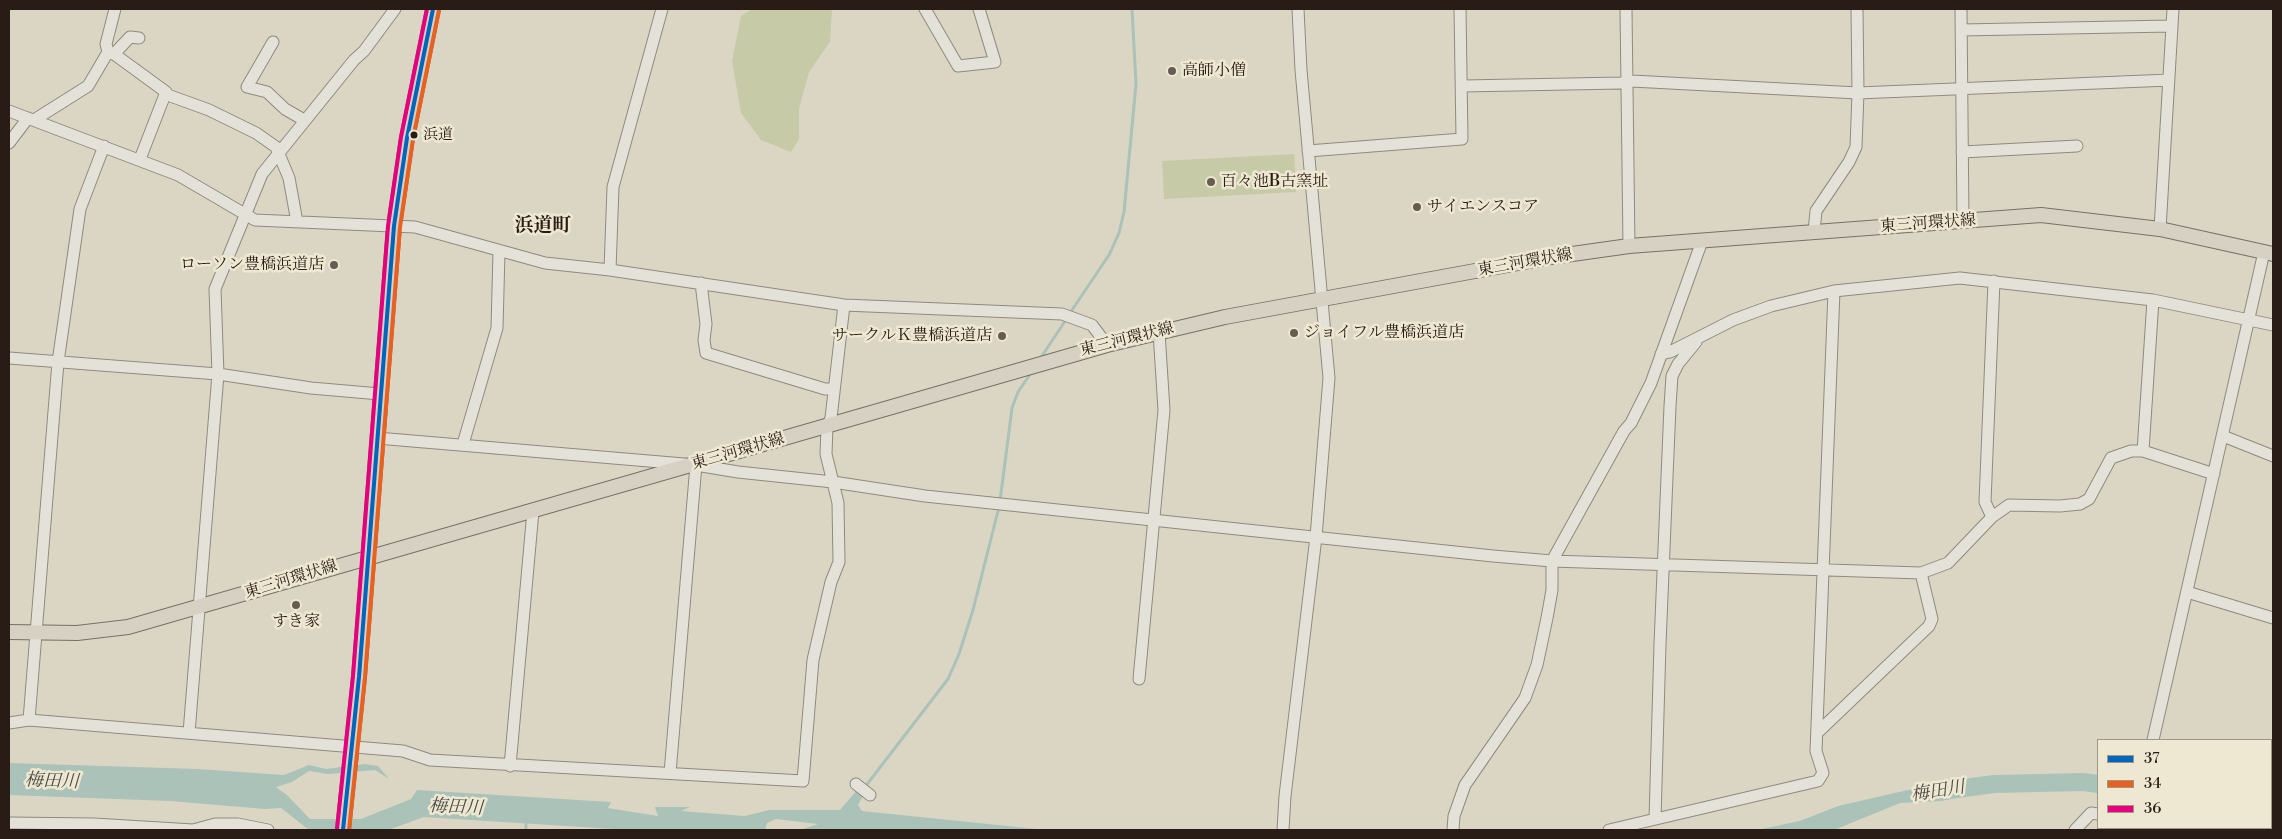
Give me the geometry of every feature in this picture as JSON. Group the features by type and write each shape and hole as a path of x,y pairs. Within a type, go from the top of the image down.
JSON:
{"main road":[{"path":"343,830 368,558 394,226 407,138 434,9"},
{"name":"東三河環状線","path":"9,632 36,634 77,633 128,627 696,465 1106,345 1225,316 1322,300 1551,257 1629,246 2041,215 2160,229 2269,253"}],"street":[{"path":"115,9 106,44 111,53 166,92 165,94 209,110 256,133 276,147 289,178 297,222"},
{"path":"189,733 218,374 215,289 262,174 304,120 312,115 354,60 364,51 395,9"},
{"path":"610,270 613,188 662,9"},
{"path":"925,9 958,66 996,62 979,9"},
{"path":"1283,830 1285,796 1316,537 1329,378 1301,70 1298,9"},
{"path":"1308,151 1462,140 1463,86 1460,9"},
{"path":"1626,9 1625,81 1629,246"},
{"path":"1814,232 1816,211 1849,162 1856,147 1858,93 1856,9"},
{"path":"1961,9 1963,222"},
{"path":"2160,229 2173,9"},
{"path":"1961,30 2171,26"},
{"path":"9,143 31,119 88,86 111,53 130,36 139,38"},
{"path":"273,42 248,87 268,92 284,109 304,120"},
{"path":"1463,86 1620,83 1625,81 1858,93 2169,80"},
{"path":"140,159 165,94"},
{"path":"9,111 140,159 197,185 245,216 255,220 415,227 499,252 545,263 610,270 844,305 1062,314 1092,325 1106,345"},
{"path":"29,720 58,362 80,209 104,146"},
{"path":"1962,152 2077,146"},
{"path":"1453,830 1454,816 1466,785 1524,698 1537,665 1547,618 1552,590 1552,561 1560,543 1624,430 1631,423 1652,383 1702,241"},
{"path":"463,444 497,328 499,252"},
{"path":"2153,739 2249,320 2269,253"},
{"path":"1661,354 1670,352 1733,320 1771,306 1834,291 1960,278 2153,300 2273,325"},
{"path":"1992,517 1986,502 1994,281"},
{"path":"701,283 706,324 704,340 706,354 825,389 834,389"},
{"path":"1609,830 1818,781 1823,773 1816,751 1834,291"},
{"path":"2143,451 2153,300"},
{"path":"9,723 29,720 189,733 351,752 403,751 430,760 510,766 803,780 813,660 831,582 839,562 838,503 826,454 827,427 831,418 844,305"},
{"path":"1139,679 1156,520 1164,410 1159,332"},
{"path":"1655,819 1672,376 1678,364 1700,336"},
{"path":"9,358 218,374 311,388 380,394"},
{"path":"2222,436 2273,456"},
{"path":"377,438 696,465 926,496 1552,561 1922,573 1948,563 1992,517 2009,505 2060,506 2080,504 2089,499 2111,458 2131,450 2143,451 2214,474"},
{"path":"670,773 696,465"},
{"path":"510,766 533,511"},
{"path":"1817,733 1929,626 1932,619 1922,573"},
{"path":"2187,592 2273,618"},
{"path":"856,784 870,795"},
{"path":"2075,830 2091,813 2097,814"},
{"path":"9,823 94,824 193,830 215,824 238,824 268,830"}],"green space":[{"path":"752,9 832,10 830,42 809,72 799,109 799,139 791,152 761,140 741,113 732,61 741,16"},
{"path":"1294,154 1296,192 1164,199 1162,161"}],"water":[{"path":"9,763 198,769 284,775 309,765 326,769 365,764 378,766 389,779 375,770 328,774 309,771 292,782 276,787 288,796 310,819 361,819 411,799 417,790 611,802 608,808 658,816 655,807 690,807 681,811 745,816 769,810 840,810 857,790 863,796 858,805 862,811 1046,830 800,830 818,824 776,819 767,823 765,830 629,830 424,817 388,830 309,830 281,808 265,809 170,801 9,795"},
{"path":"1947,781 1963,781 1966,796 1941,801 1900,803 1834,830 1757,830 1800,821 1838,806"}],"waterway":[{"path":"1070,313 1109,255 1119,233 1124,212 1136,84 1132,9"},
{"path":"1040,359 1067,318"},
{"path":"1000,501 1012,408 1018,392 1031,373"},
{"path":"865,787 948,679 959,654 973,610 999,507"},
{"name":"梅田川","path":"1942,791 1994,784 2083,782 2097,784"},
{"path":"526,821 526,830"}],"transit line":[{"name":"36","path":"337,829 353,676 388,226 401,137 427,9"},
{"name":"37","path":"343,830 359,677 394,226 407,138 433,9"},
{"name":"34","path":"349,830 365,677 400,227 413,139 439,10"}],"place":[{"name":"高師小僧","path":"1172,71"},
{"name":"浜道","path":"414,135"},
{"name":"百々池B古窯址","path":"1211,182"},
{"name":"サイエンスコア","path":"1417,207"},
{"name":"ローソン豊橋浜道店","path":"334,265"},
{"name":"ジョイフル豊橋浜道店","path":"1294,333"},
{"name":"サークルＫ豊橋浜道店","path":"1002,336"},
{"name":"すき家","path":"296,605"}],"district":[{"name":"浜道町","path":"543,226"}]}
